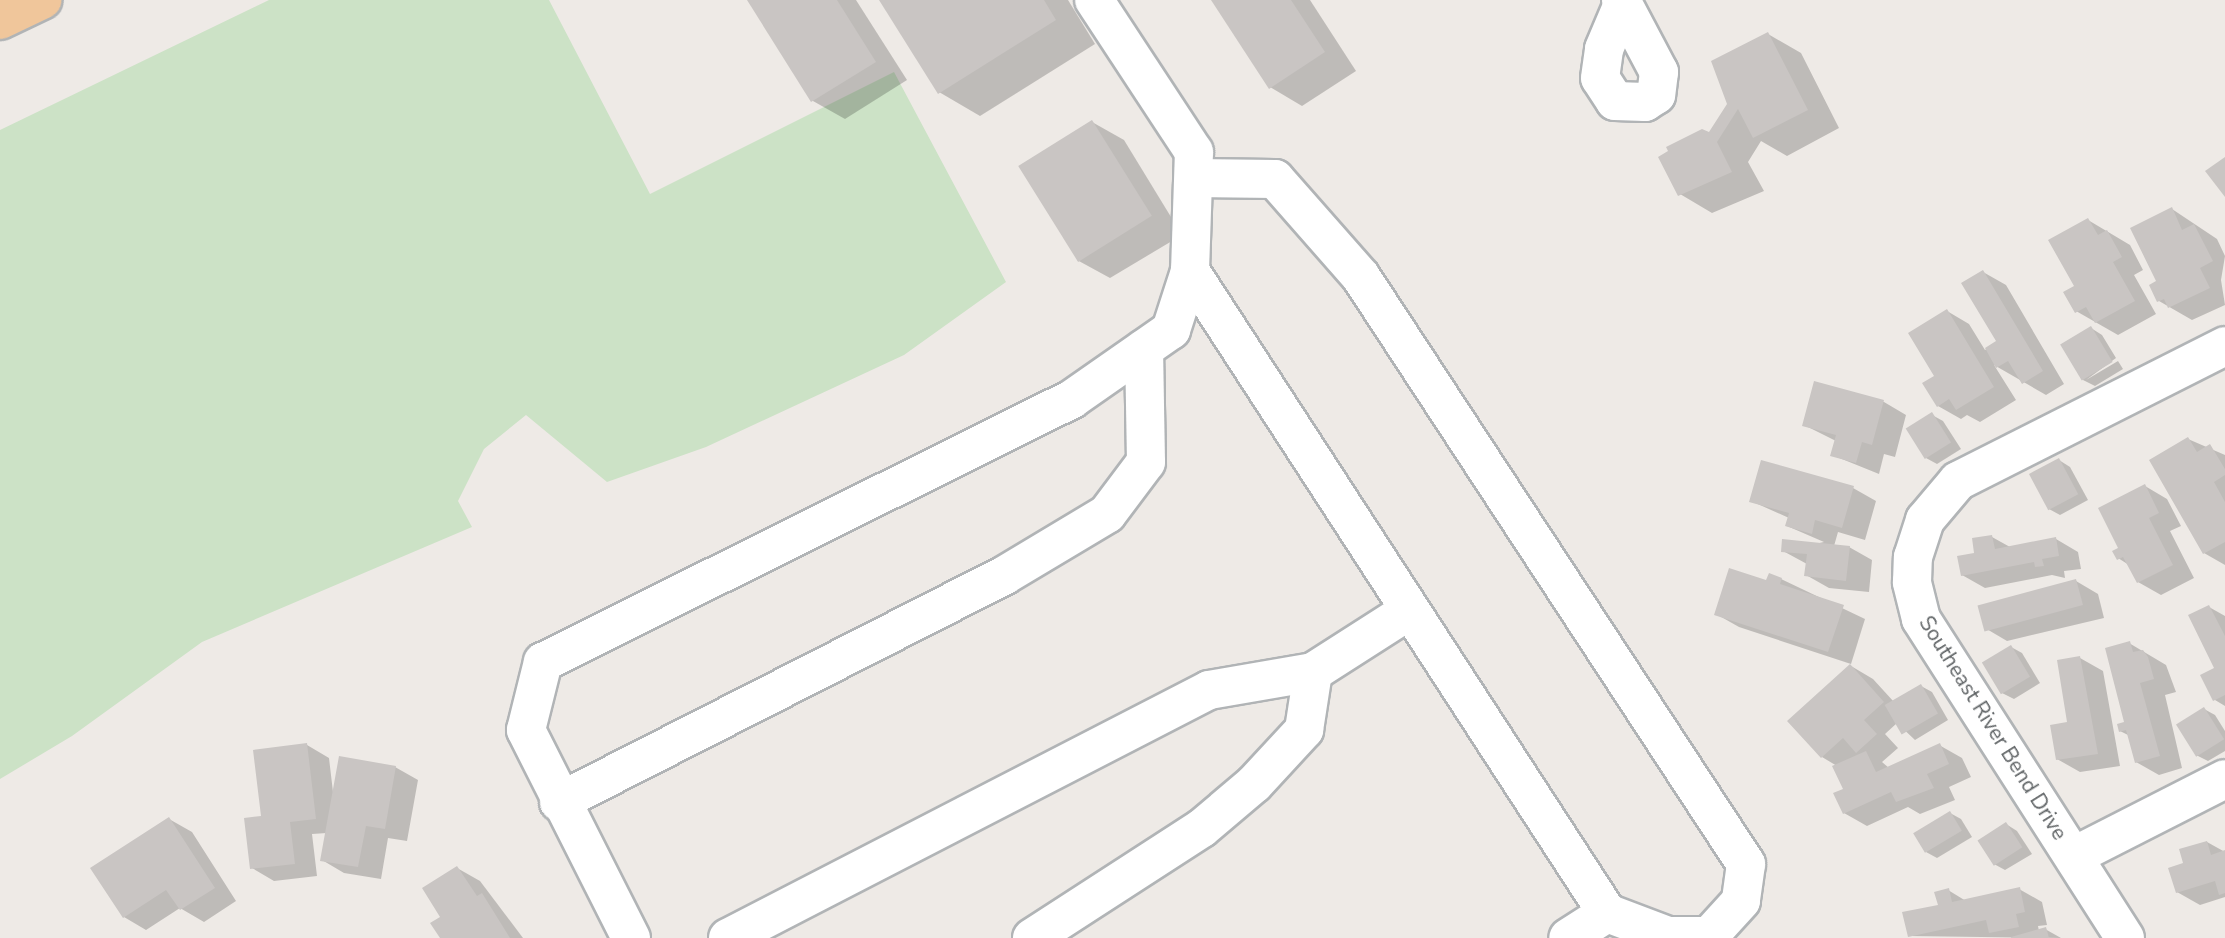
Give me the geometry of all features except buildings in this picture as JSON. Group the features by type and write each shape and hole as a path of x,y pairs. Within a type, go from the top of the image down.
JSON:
{"highway":[{"path":"0,20 42,0"}],"street":[{"path":"631,938 559,802 526,730 543,662 1072,398 1171,330 1190,271 1194,152 1094,0"},
{"path":"1190,271 1607,913 1668,936 1709,936 1741,901 1746,864 1361,277 1275,179 1194,178"},
{"name":"Southeast River Bend Drive","path":"2124,938 1921,619 1912,582 1913,556 1925,520 1958,481 2225,346"},
{"path":"559,802 1005,575 1107,514 1146,462 1144,349"},
{"path":"728,938 1209,690 1313,672 1410,610"},
{"path":"1032,938 1202,828 1254,784 1304,730 1313,672"},
{"path":"2074,856 2225,779"},
{"path":"1568,938 1607,913"}],"green space":[{"path":"269,0 549,0 650,194 894,72 1006,282 904,355 706,447 607,482 526,415 484,449 458,501 472,527 202,642 72,736 0,779 0,130"}]}
